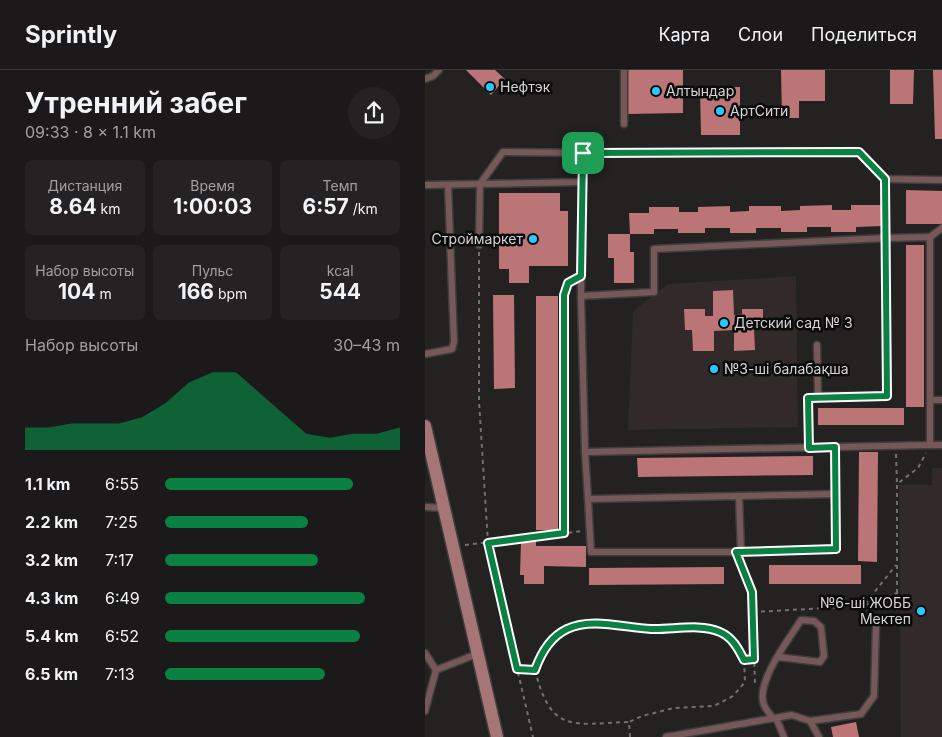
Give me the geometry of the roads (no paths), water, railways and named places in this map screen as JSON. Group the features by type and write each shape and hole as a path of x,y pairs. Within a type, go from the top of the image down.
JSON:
{"main road":[{"path":"425,426 497,737"}],"lane":[{"path":"425,79 433,76 439,70"},
{"path":"624,70 624,124"},
{"path":"479,245 480,184 503,152 859,152 885,179 887,396 818,396 817,345"},
{"path":"583,153 581,296 585,452 591,552 739,552 836,549 835,447"},
{"path":"885,179 942,180"},
{"path":"425,185 582,182"},
{"path":"425,354 452,349 454,342 448,185"},
{"path":"581,296 654,292 654,249 930,237 942,228"},
{"path":"930,237 930,445"},
{"path":"930,400 942,400"},
{"path":"585,452 942,445"},
{"path":"587,499 835,494"},
{"path":"739,496 739,552"},
{"path":"425,507 444,508"},
{"path":"778,658 820,662 824,656 821,627 814,622 801,620 765,679 763,704 775,718 784,737"},
{"path":"666,737 791,715 810,721 861,714 874,696 876,626"},
{"path":"425,653 436,670 425,711"},
{"path":"436,670 477,654"},
{"path":"810,721 819,737"}],"place":[{"name":"Нефтэк","path":"490,87"},
{"name":"Алтындар","path":"656,91"},
{"name":"АртСити","path":"720,111"},
{"name":"Строймаркет","path":"533,239"},
{"name":"Детский сад № 3","path":"724,323"},
{"name":"№3-ші балабақша","path":"714,369"},
{"name":"№6-ші ЖОББ Мектеп","path":"921,611"}]}
